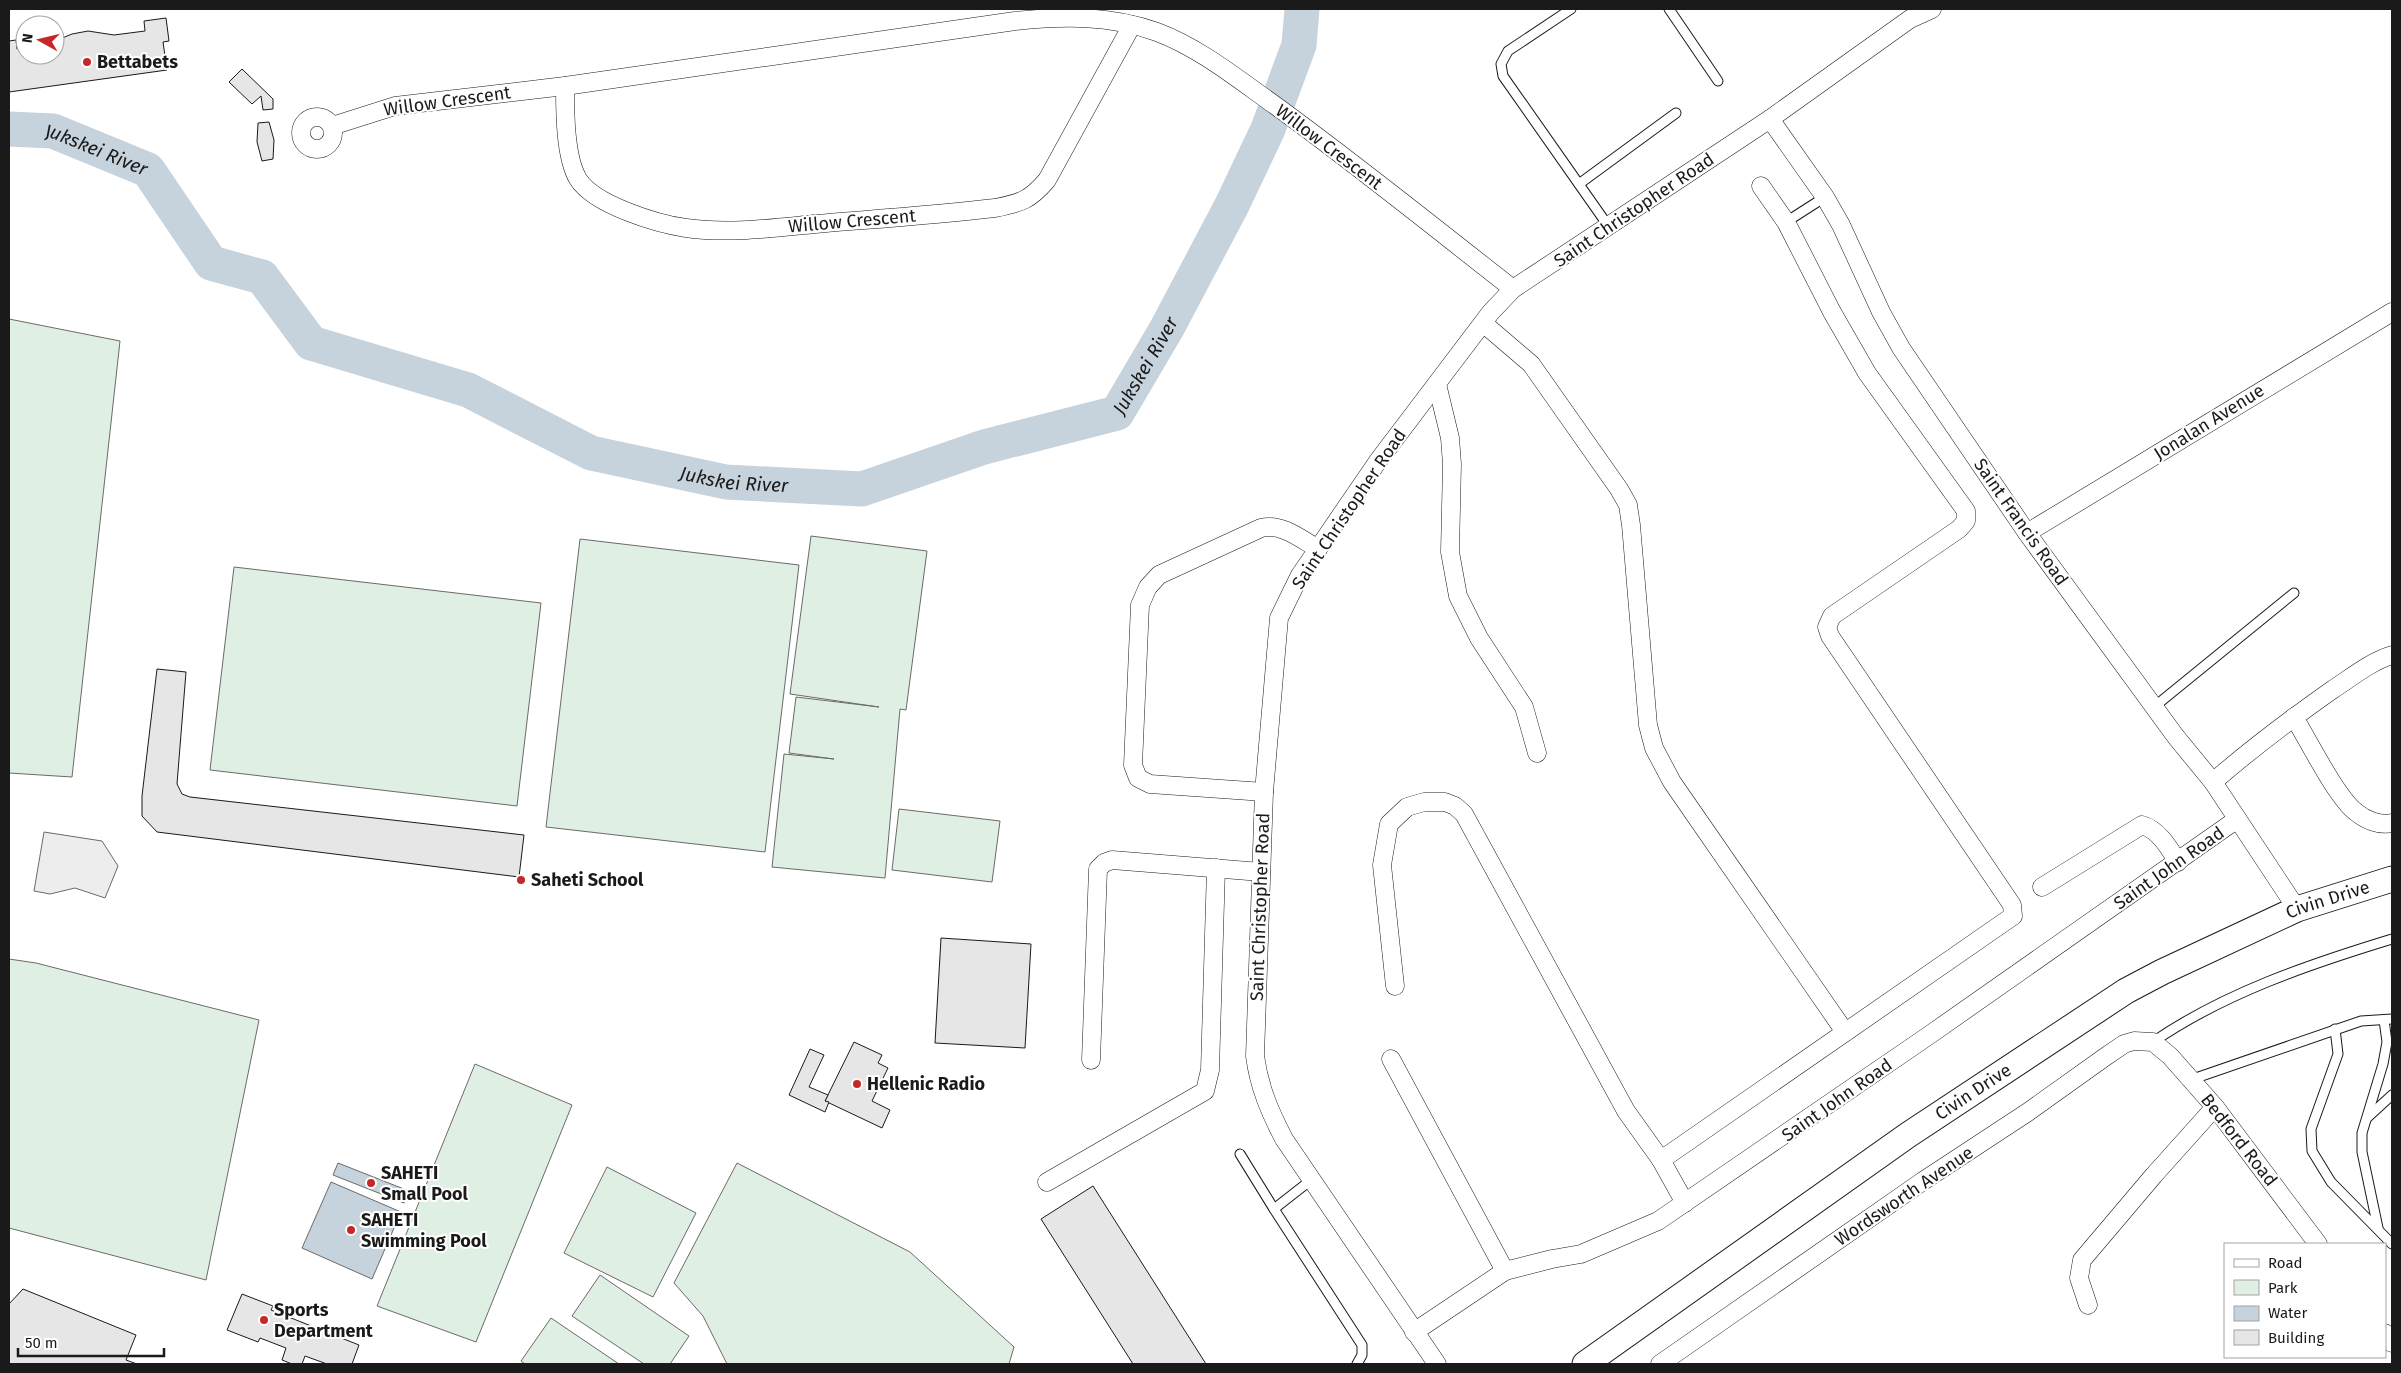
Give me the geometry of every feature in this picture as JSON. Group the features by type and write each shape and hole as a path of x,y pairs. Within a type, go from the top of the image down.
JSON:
{"main road":[{"name":"Civin Drive","path":"1585,1364 1908,1135 2086,1016 2162,972 2297,909 2392,878"}],"street":[{"name":"Saint Christopher Road","path":"1437,1364 1284,1139 1266,1104 1257,1073 1264,792 1279,618 1300,575 1378,461 1483,323 1514,289 1770,119 1910,19 1932,9"},
{"name":"Willow Crescent","path":"332,126 394,106 565,86 1015,21 1091,17 1158,32 1187,46 1235,77 1295,120 1514,289"},
{"name":"Willow Crescent","path":"565,86 565,118 572,161 578,179 590,192 608,202 664,224 719,230 814,224 996,208 1017,204 1033,196 1047,180 1132,25"},
{"name":"Saint Francis Road","path":"1770,119 1825,197 1841,225 1881,312 1901,348 2027,533 2154,707 2213,782 2236,820 2297,909"},
{"path":"1661,1160 2010,919 2014,913 2012,905 1828,631 1827,624 1832,616 1965,524 1967,515 1964,506 1867,373 1832,312 1786,222 1761,186"},
{"name":"Jonalan Avenue","path":"2027,533 2392,312"},
{"path":"1483,323 1531,364 1582,433 1628,504 1648,725 1654,748 1678,790 1845,1032"},
{"path":"1437,384 1450,438 1452,464 1450,552 1458,596 1479,638 1524,707 1537,753"},
{"path":"1264,792 1150,784 1138,778 1133,765 1140,605 1148,587 1159,576 1261,528 1270,526 1279,528 1318,549"},
{"path":"2213,782 2294,717 2369,665 2392,656"},
{"path":"2294,717 2343,797 2355,812 2376,822 2392,823"},
{"path":"1395,986 1383,872 1384,848 1389,824 1407,806 1424,802 1445,802 1455,806 1464,814 1626,1111 1661,1160 1686,1203"},
{"name":"Saint John Road","path":"1414,1332 1505,1271 1580,1254 1658,1221 2236,820"},
{"path":"2042,886 2142,826 2151,828 2166,844 2178,862"},
{"path":"1091,1060 1098,869 1104,862 1112,860 1261,872"},
{"path":"1047,1182 1205,1091 1210,1070 1216,868"},
{"name":"Wordsworth Avenue","path":"1660,1364 2124,1044 2134,1041 2153,1042"},
{"name":"Bedford Road","path":"2153,1042 2170,1056 2215,1107 2317,1243"},
{"path":"1390,1059 1505,1271"},
{"path":"2088,1305 2079,1278 2082,1260 2215,1107"}],"lane":[{"path":"1571,9 1508,51 1501,64 1503,76 1610,227"},
{"path":"1670,9 1718,81"},
{"path":"1579,184 1676,113"},
{"path":"1786,222 1825,197"},
{"path":"2154,707 2294,594"},
{"path":"2153,1042 2192,1016 2240,995 2338,956 2392,939"},
{"path":"2190,1080 2361,1021 2388,1020 2387,1042 2368,1117 2362,1133 2362,1152 2378,1229"},
{"path":"2335,1029 2338,1054 2311,1129 2312,1151 2331,1182 2392,1244"},
{"path":"2368,1117 2392,1095"},
{"path":"1240,1154 1362,1344 1362,1355 1357,1364"},
{"path":"1274,1209 1311,1180"}],"green space":[{"path":"9,319 120,341 72,777 9,773"},
{"path":"811,536 927,551 906,710 900,709 885,878 772,867 784,754 834,759 789,753 796,697 879,707 790,694"},
{"path":"580,539 799,565 765,852 546,827"},
{"path":"234,567 541,603 517,806 210,770"},
{"path":"899,809 1000,821 992,882 892,870"},
{"path":"9,959 36,963 259,1020 206,1280 9,1228"},
{"path":"475,1064 572,1105 476,1342 377,1306"},
{"path":"737,1163 910,1252 1014,1347 1009,1364 727,1364 703,1316 674,1283"},
{"path":"607,1167 696,1213 653,1297 564,1253"},
{"path":"600,1275 689,1336 670,1364 644,1364 572,1316"},
{"path":"551,1318 619,1364 525,1364 521,1361"}],"shaded area":[{"path":"44,832 102,841 118,866 105,898 75,888 50,894 34,891"}],"water":[{"name":"SAHETI Small Pool","path":"338,1163 409,1191 404,1203 333,1175"},
{"name":"SAHETI Swimming Pool","path":"331,1182 401,1212 372,1279 302,1248"}],"building":[{"name":"Bettabets","path":"166,18 169,41 163,42 167,70 9,92 9,41 15,40 15,65 65,65 65,37 88,31 114,35 145,31 144,21"},
{"path":"242,69 273,99 273,109 263,110 261,96 252,104 229,82"},
{"path":"269,122 274,140 273,159 262,161 257,142 258,123"},
{"path":"157,669 186,672 177,784 182,794 190,797 524,835 519,877 157,832 142,816 142,796"},
{"path":"941,938 1031,944 1025,1048 935,1043"},
{"name":"Hellenic Radio","path":"854,1042 882,1055 878,1063 888,1068 872,1101 890,1110 882,1128 825,1101"},
{"path":"810,1049 824,1055 809,1087 828,1095 825,1101 829,1102 825,1112 789,1095"},
{"path":"1093,1186 1206,1364 1133,1364 1041,1219"},
{"path":"23,1289 136,1335 126,1360 137,1364 9,1364 9,1304"},
{"name":"Sports Department","path":"242,1294 273,1306 271,1310 359,1345 352,1364 327,1364 305,1356 302,1364 292,1364 282,1360 286,1348 260,1338 258,1342 227,1330"}],"waterway":[{"name":"Jukskei River","path":"9,129 53,131 148,170 211,263 262,277 311,343 468,390 591,453 726,482 862,489 984,447 1117,413 1167,328 1232,205 1268,129 1299,45 1302,9"}],"place":[{"name":"Bettabets","path":"87,62"},
{"name":"Saheti School","path":"521,880"},
{"name":"Hellenic Radio","path":"857,1084"},
{"name":"SAHETI Small Pool","path":"371,1183"},
{"name":"SAHETI Swimming Pool","path":"351,1230"},
{"name":"Sports Department","path":"264,1320"}]}
